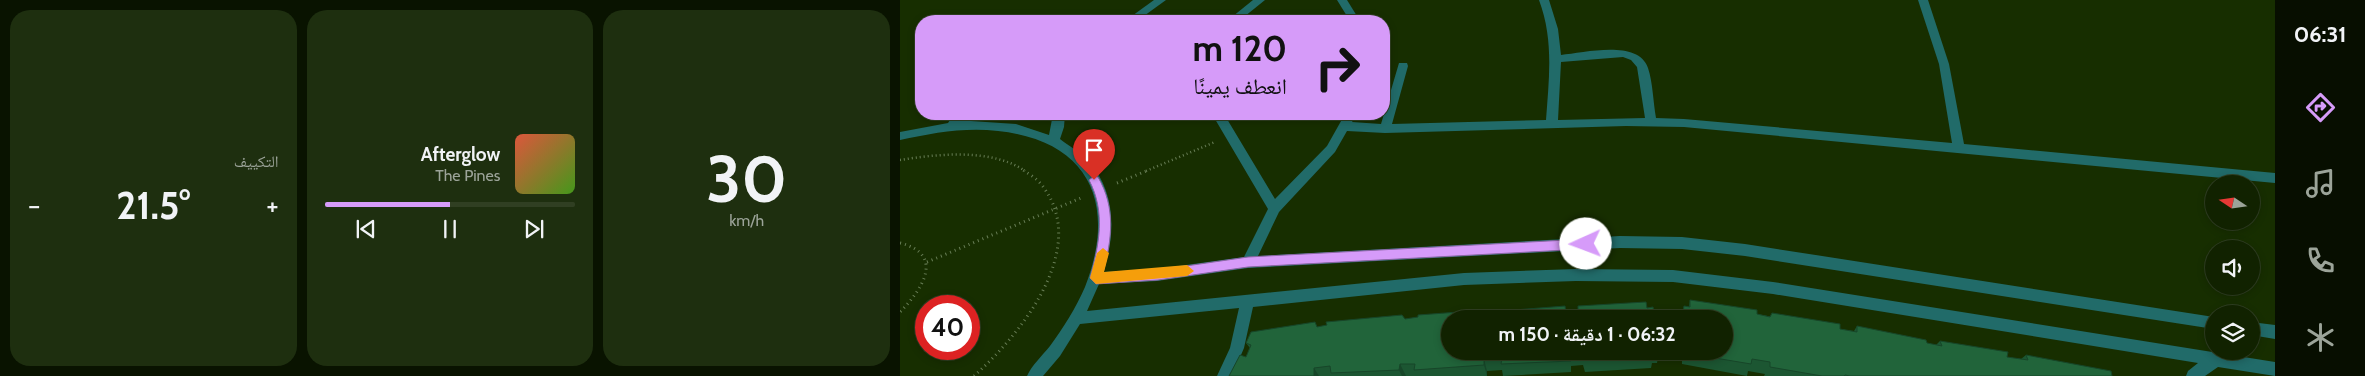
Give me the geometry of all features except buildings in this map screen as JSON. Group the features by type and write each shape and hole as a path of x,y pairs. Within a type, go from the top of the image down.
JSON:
{"street":[{"path":"1139,15 1161,0"},
{"path":"1240,15 1260,0"},
{"path":"1342,0 1351,15"},
{"path":"1544,0 1552,26 1554,59 1552,124"},
{"path":"1922,0 1944,64 1959,149"},
{"path":"1554,59 1623,53 1632,56 1638,60 1642,67 1651,122"},
{"path":"1390,112 1403,66"},
{"path":"941,128 962,120"},
{"path":"1052,140 1058,127 1059,120"},
{"path":"1222,120 1274,209"},
{"path":"1248,262 1274,209 1331,149 1348,120 1385,129 1651,122 1736,127 2275,178"},
{"path":"1385,129 1388,120"},
{"path":"901,135 973,125 1002,127 1029,132 1052,140 1073,153 1089,170 1100,190 1106,216 1104,246 1096,278 1078,318 1047,362 1034,376"},
{"path":"1096,278 1158,275 1248,262 1620,242 1682,243 1745,250 2205,322"},
{"path":"1078,318 1464,280 1605,275 1673,276 1773,288 2205,359"},
{"path":"1224,376 1237,348 1247,302"},
{"path":"2260,330 2275,332"},
{"path":"2193,376 2214,360 2275,369"}],"path":[{"path":"900,160 936,154 960,154 1004,161 1021,169 1036,180 1047,193 1054,209 1058,228 1056,249 1050,272 1039,297 1008,342 974,376"},
{"path":"900,243 916,247 924,254 927,262 923,284 916,295 900,312"}],"slow traffic":[{"path":"1103,253 1096,278 1158,275 1187,271"}],"route":[{"path":"1094,180 1100,190 1106,216 1104,246 1096,278 1158,275 1248,262 1441,250 1586,244"}]}
